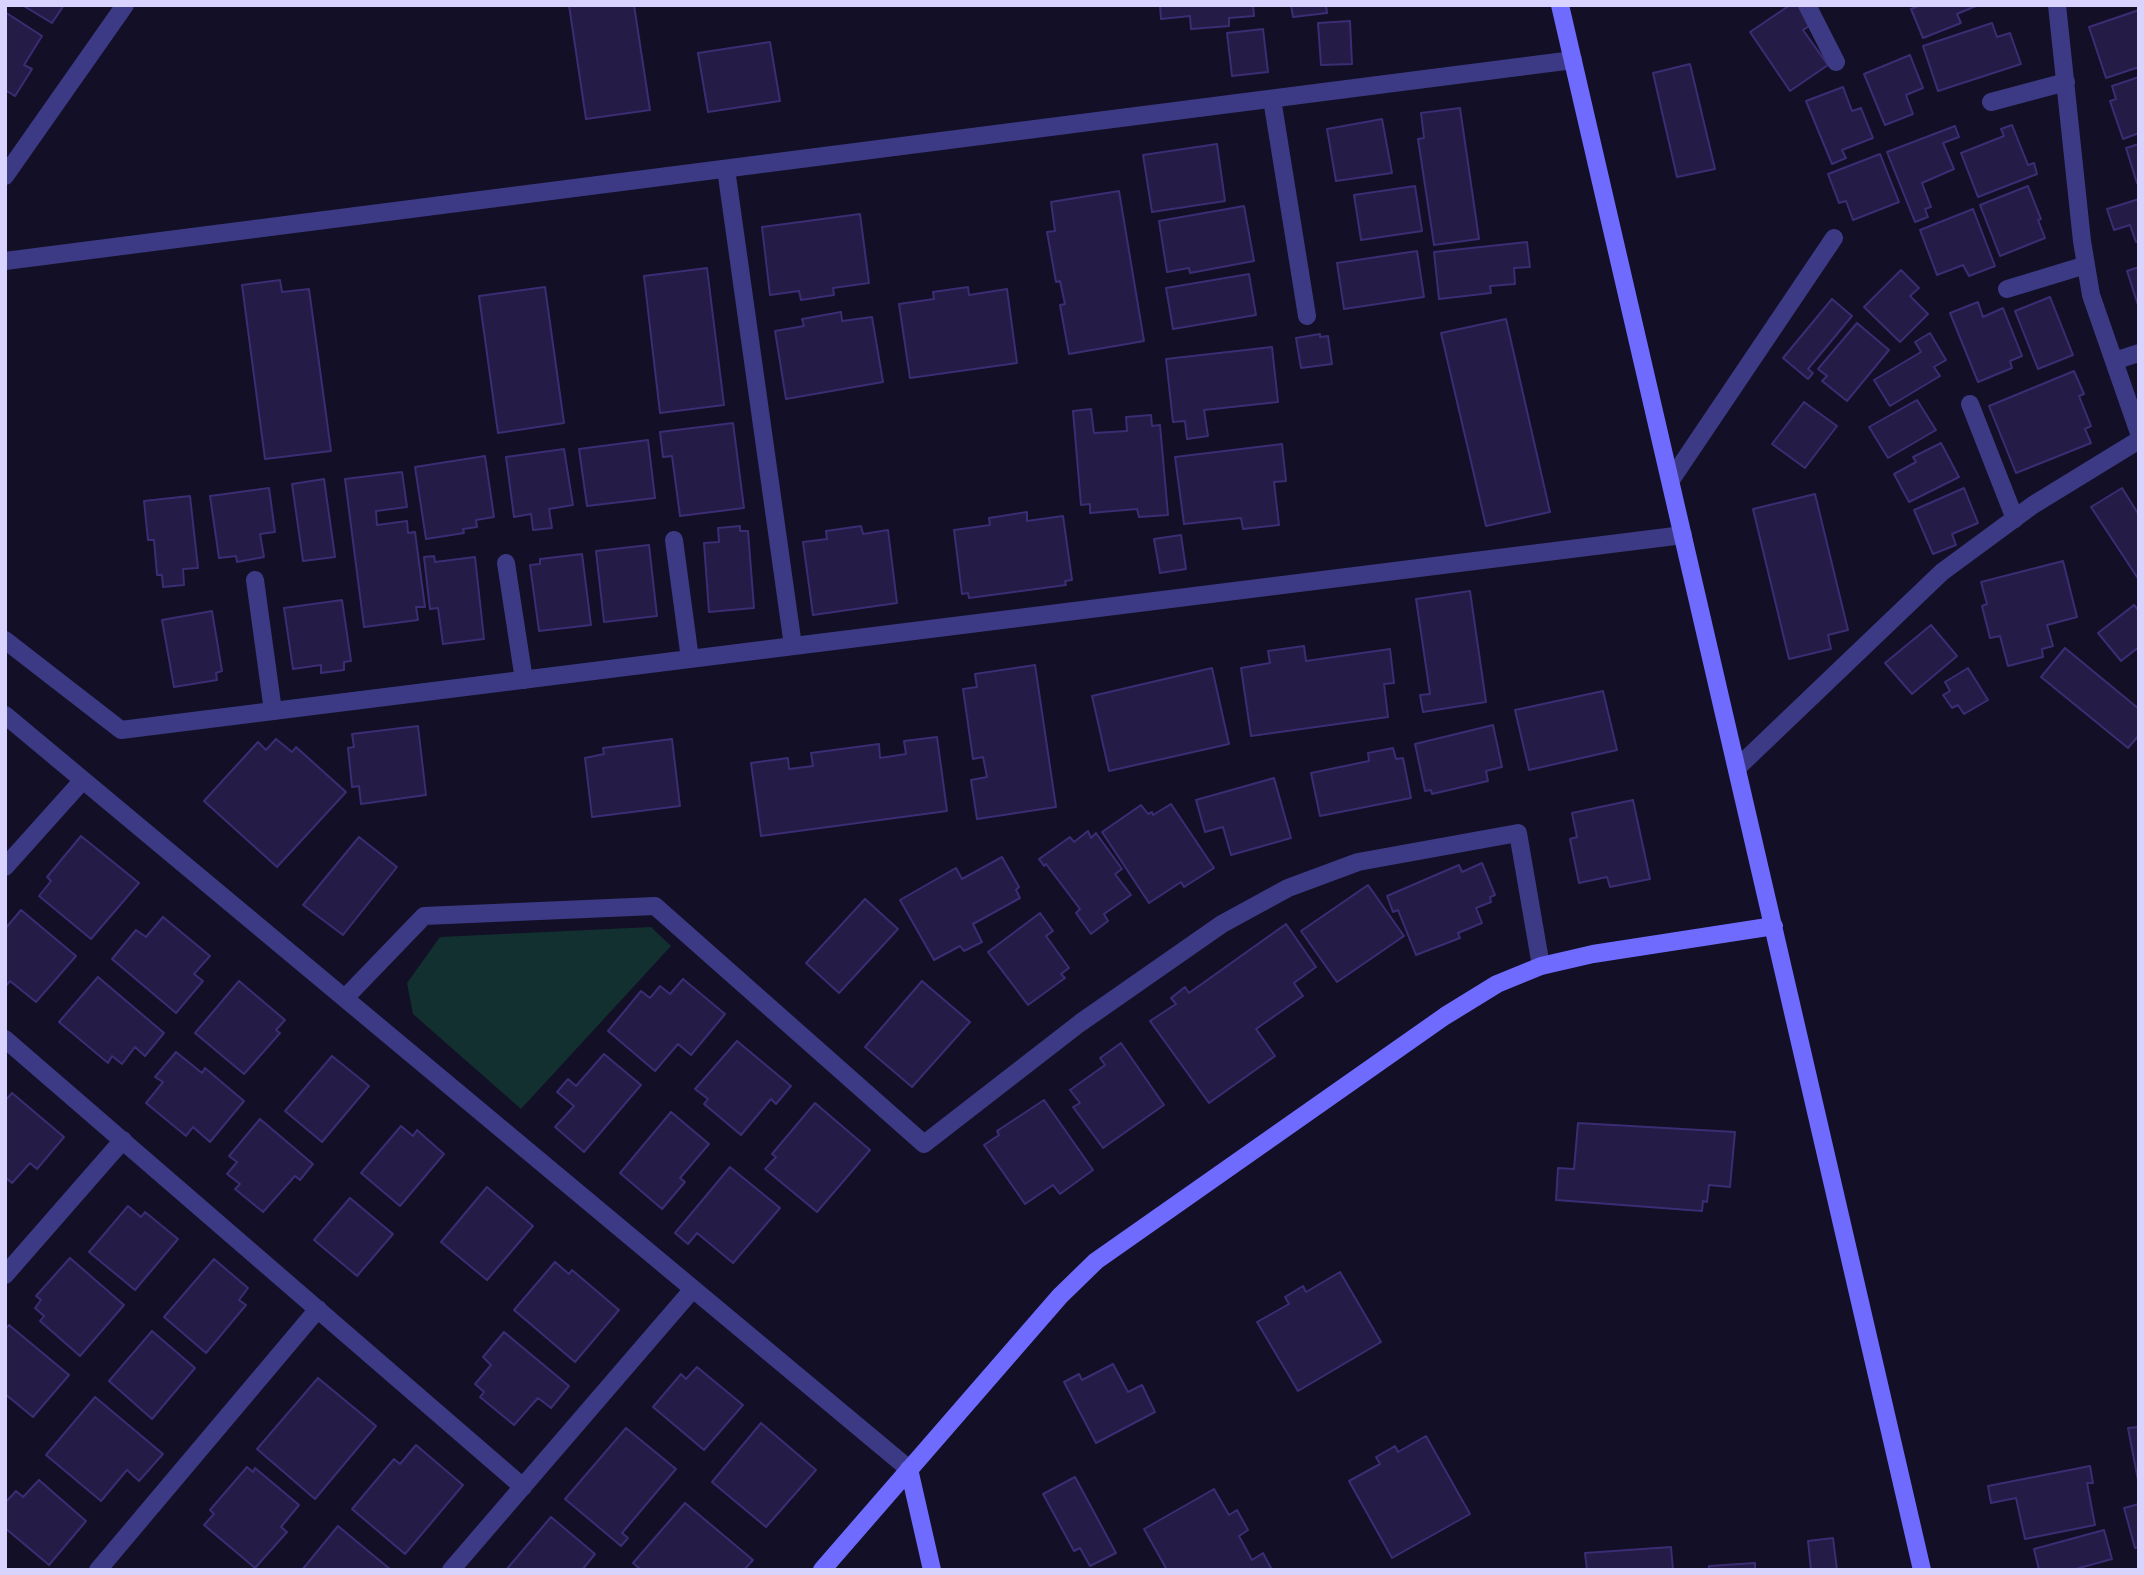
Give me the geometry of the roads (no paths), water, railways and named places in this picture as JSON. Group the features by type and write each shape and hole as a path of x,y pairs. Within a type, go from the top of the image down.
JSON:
{"street":[{"path":"5,176 125,5"},
{"path":"1560,5 1923,1570"},
{"path":"1807,5 1836,62"},
{"path":"2057,5 2082,241 2091,295 2139,433"},
{"path":"5,261 1573,60"},
{"path":"1991,102 2066,82"},
{"path":"1272,99 1307,316"},
{"path":"726,169 793,646"},
{"path":"1671,481 1835,238"},
{"path":"2007,289 2086,265"},
{"path":"2114,361 2139,353"},
{"path":"1970,404 2015,519"},
{"path":"1737,768 1942,572 2033,505 2139,440"},
{"path":"5,640 121,730 1683,535"},
{"path":"674,540 690,659"},
{"path":"506,563 524,680"},
{"path":"255,580 273,711"},
{"path":"5,715 909,1469 932,1570"},
{"path":"5,867 83,779"},
{"path":"345,998 424,916 655,906 924,1144 1080,1023 1222,925 1288,888 1358,862 1518,832 1541,966"},
{"path":"822,1570 1060,1296 1097,1262 1444,1016 1497,984 1541,966 1593,954 1774,926"},
{"path":"5,1040 523,1487"},
{"path":"5,1275 123,1140"},
{"path":"452,1570 693,1289"},
{"path":"98,1570 318,1309"}]}
